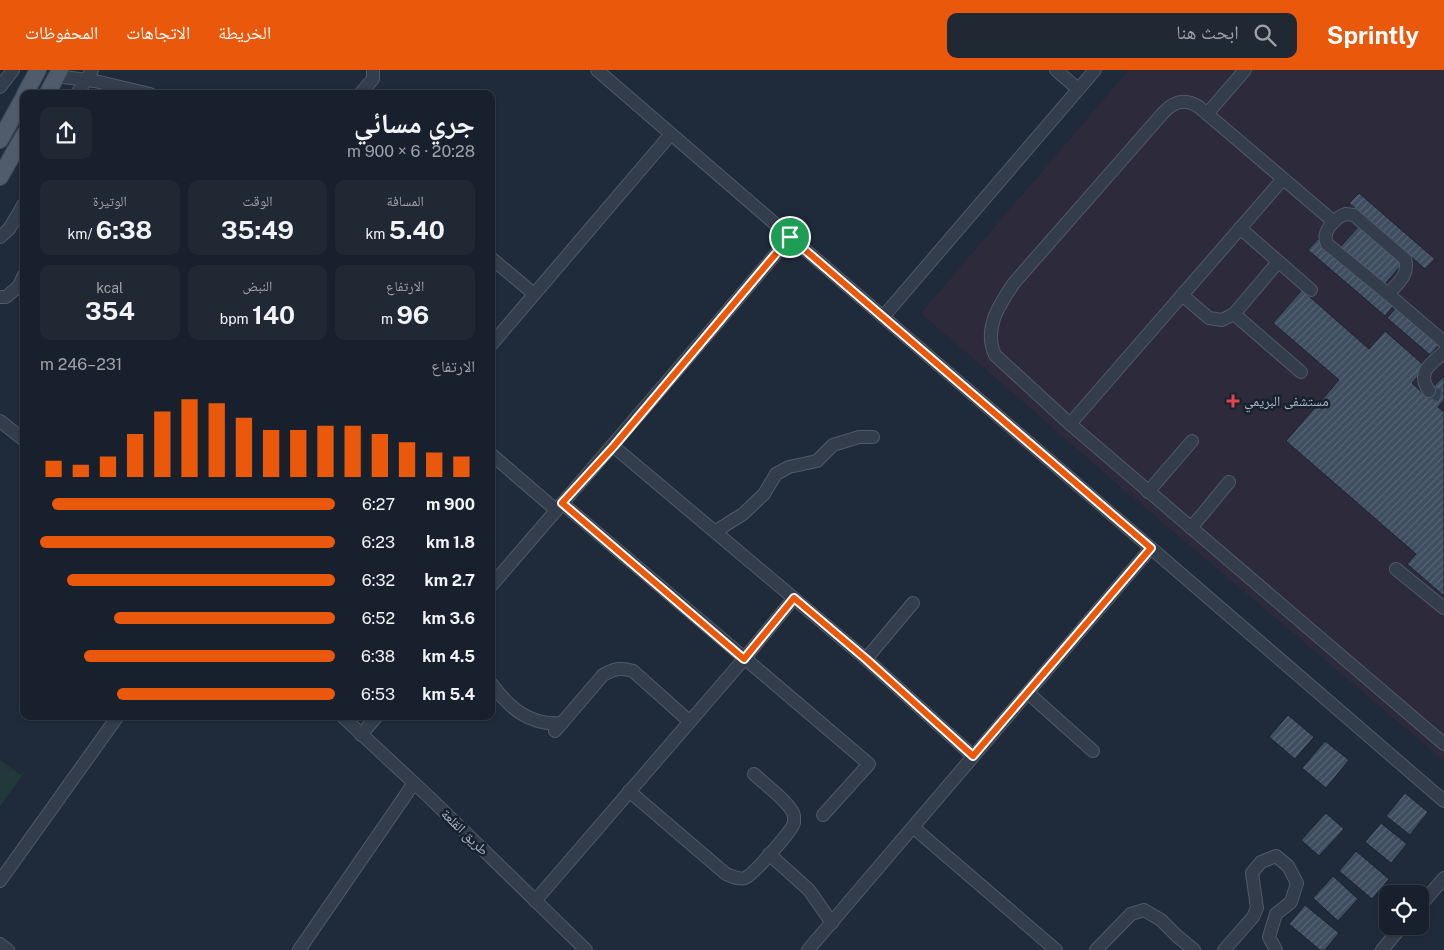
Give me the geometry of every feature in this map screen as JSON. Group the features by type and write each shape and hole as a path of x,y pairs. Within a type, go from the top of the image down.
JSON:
{"main road":[{"path":"28,90 38,70"},
{"path":"49,90 58,73"},
{"path":"0,140 20,104"},
{"path":"0,177 20,142"}],"street":[{"path":"0,86 13,70"},
{"path":"363,90 373,79 373,70"},
{"path":"1056,70 1078,89"},
{"path":"883,317 1095,70"},
{"path":"1207,114 1245,70"},
{"path":"604,72 671,134 1444,800"},
{"path":"58,73 89,75 137,90"},
{"path":"80,90 89,75"},
{"path":"1334,222 1199,106 1190,102 1180,101 1170,105 1014,283 998,309 990,334 991,346 995,356 1070,424 1444,744"},
{"path":"495,340 671,134"},
{"path":"1070,424 1283,179"},
{"path":"0,236 9,229 20,211"},
{"path":"1388,294 1406,272 1405,259 1354,215 1344,214 1334,222 1325,235 1328,244 1444,342"},
{"path":"1240,228 1311,290"},
{"path":"495,581 614,446 790,237"},
{"path":"495,261 534,294"},
{"path":"1182,295 1210,318 1222,320 1234,314 1278,262"},
{"path":"0,297 6,297 20,284"},
{"path":"1234,314 1301,372"},
{"path":"1429,391 1424,380 1426,369 1444,352"},
{"path":"0,421 20,437"},
{"path":"716,531 743,514 757,501 764,494 776,474 790,467 817,461 833,445 859,437 873,436"},
{"path":"1148,492 1192,441"},
{"path":"614,446 866,659 973,756"},
{"path":"495,457 559,507 869,764 823,815"},
{"path":"1191,528 1228,482"},
{"path":"808,950 1151,548"},
{"path":"1396,568 1444,608"},
{"path":"535,901 744,659 794,598"},
{"path":"866,659 913,603"},
{"path":"495,689 517,711 534,721 558,727 603,675 622,667 633,671 689,721"},
{"path":"1028,693 1093,751"},
{"path":"0,880 115,720"},
{"name":"طريق القلعة","path":"346,720 586,950"},
{"path":"361,734 373,720"},
{"path":"629,790 726,874 737,878 744,878 754,871 794,824 794,814 787,804 754,774"},
{"path":"299,950 414,783"},
{"path":"914,828 1056,950"},
{"path":"769,854 809,890 832,923"},
{"path":"1224,950 1253,917 1257,908 1252,873 1261,862 1276,856 1288,866 1296,883 1291,902 1276,914 1269,937 1276,950"},
{"path":"1429,896 1444,878"},
{"path":"1096,950 1131,914 1144,910 1161,920 1194,950"},
{"path":"1382,950 1394,935"},
{"path":"0,944 8,950"}],"shaded area":[{"name":"مستشفى البريمي","path":"1129,70 1444,70 1444,761 1123,489 921,313"}],"green space":[{"path":"0,760 22,776 0,806"}],"building":[{"path":"1359,193 1435,259 1425,269 1349,203"},
{"path":"1361,224 1404,262 1383,286 1340,247"},
{"path":"1318,239 1394,305 1385,316 1308,250"},
{"name":"مستشفى البريمي","path":"1302,290 1369,349 1385,331 1426,367 1412,383 1425,395 1444,376 1444,400 1438,407 1444,412 1444,596 1407,564 1416,554 1286,441 1339,380 1273,323"},
{"path":"1396,308 1439,345 1430,355 1387,318"},
{"path":"1288,715 1314,737 1295,759 1269,737"},
{"path":"1325,741 1349,760 1326,788 1302,768"},
{"path":"1405,793 1428,812 1410,835 1386,816"},
{"path":"1326,813 1344,829 1319,856 1301,840"},
{"path":"1381,823 1407,844 1391,863 1365,842"},
{"path":"1356,851 1389,879 1384,885 1379,885 1379,891 1372,899 1339,871"},
{"path":"1333,876 1358,899 1338,921 1313,898"},
{"path":"1305,905 1339,933 1325,950 1320,950 1289,924"}],"tunnel":[{"path":"1429,391 1444,396"}],"place":[{"name":"مستشفى البريمي","path":"1233,401"}],"route":[{"path":"790,237 1151,548 973,756 866,659 794,598 744,659 562,503 614,446 790,237"}]}
